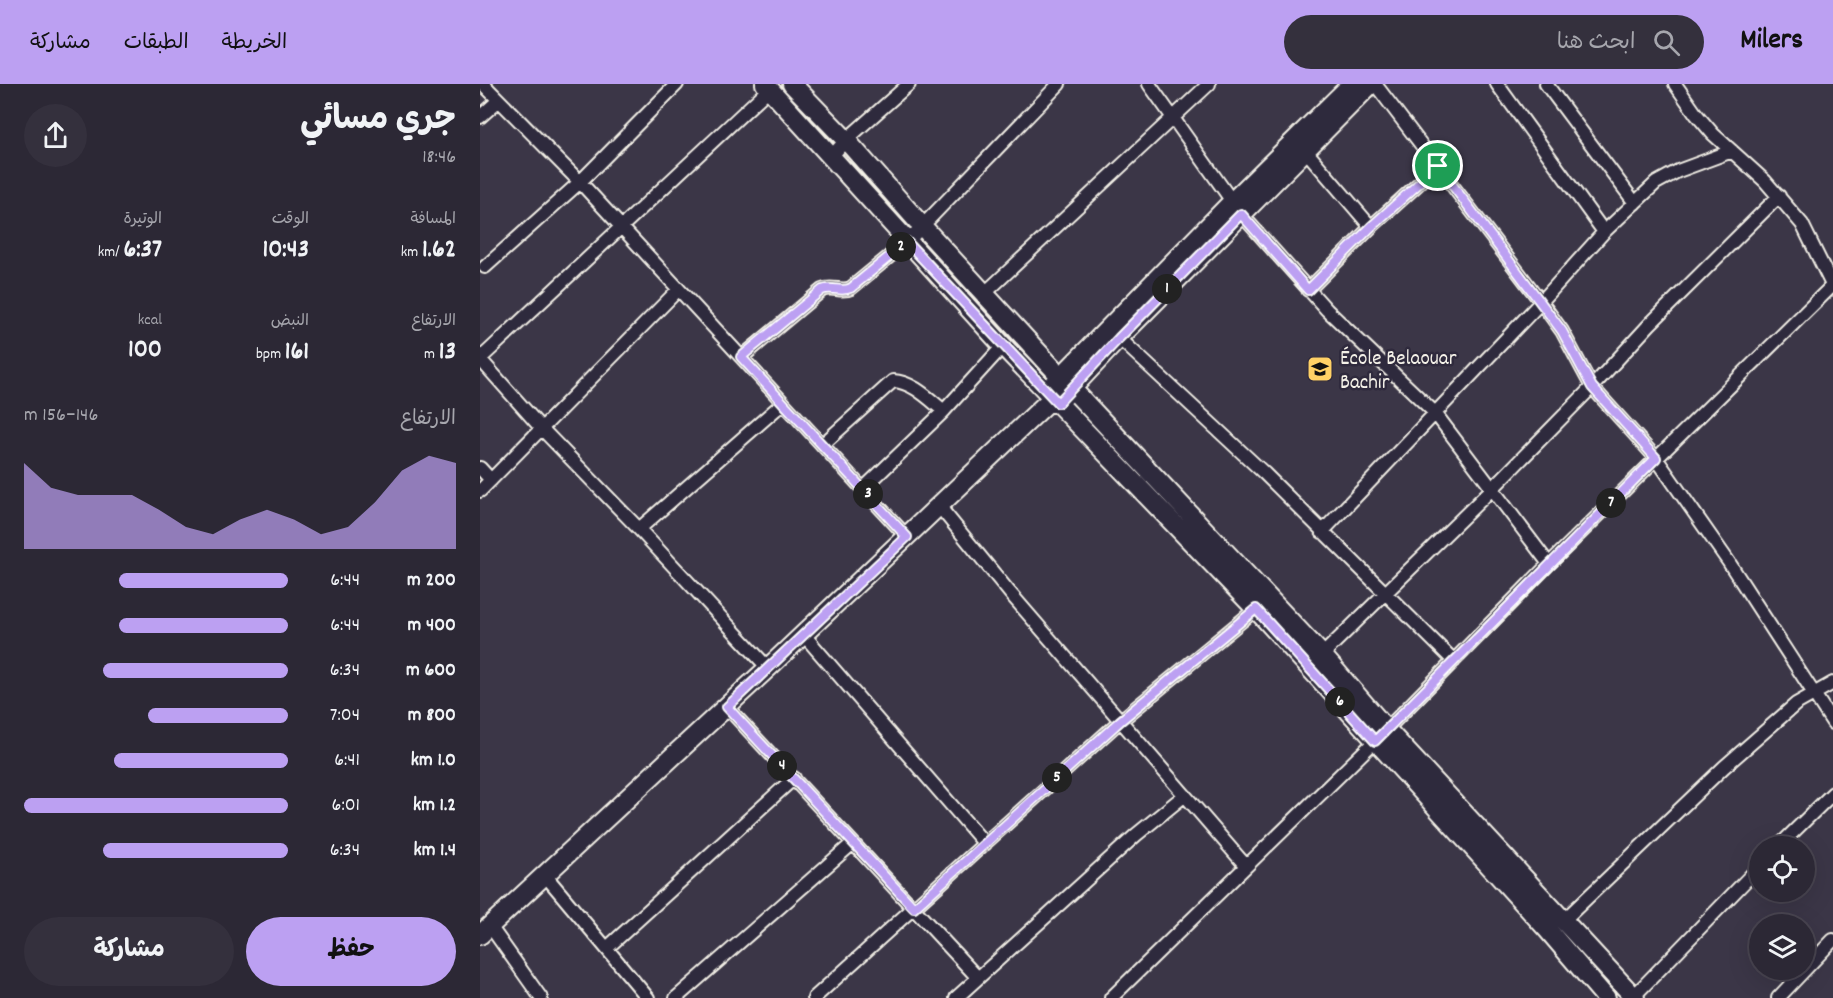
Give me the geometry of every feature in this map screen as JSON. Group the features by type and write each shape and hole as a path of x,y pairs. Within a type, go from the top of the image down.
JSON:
{"main road":[{"path":"792,84 846,140 984,294 1322,655 1380,735 1606,998"},
{"path":"1066,382 1119,338 1352,84"},
{"path":"485,930 907,537 1051,399 1236,208 1305,150 1373,84"},
{"path":"767,86 1051,399 1564,920 1633,997"}],"street":[{"path":"483,84 580,182 907,537"},
{"path":"485,267 580,182 677,84"},
{"path":"830,158 846,140 909,84"},
{"path":"741,357 822,290 832,287 843,291 851,288 907,242 1059,84"},
{"path":"1149,84 1236,208 1308,290 1435,414 1549,564"},
{"path":"984,294 1209,84"},
{"path":"1373,84 1562,331 1592,387 1656,458 1728,561 1833,723"},
{"path":"1546,84 1635,203"},
{"path":"1111,998 1380,735 1656,458 1833,286 1802,224 1765,181 1696,114 1675,84"},
{"path":"1499,85 1604,232"},
{"path":"767,86 621,228 480,359 542,429 768,668"},
{"path":"480,117 500,100"},
{"path":"1305,150 1371,227"},
{"path":"1322,532 1541,302 1604,232 1656,183 1665,176 1732,151"},
{"path":"1308,290 1371,227 1438,166"},
{"path":"1322,655 1492,488 1592,387 1650,324 1779,196"},
{"path":"480,491 678,290"},
{"path":"1119,338 1264,473 1454,661"},
{"path":"863,489 944,411 1003,346"},
{"path":"822,445 893,381 904,382 912,386 944,411"},
{"path":"639,529 783,403"},
{"path":"480,468 491,480"},
{"path":"939,506 1010,593 1246,866"},
{"path":"814,998 1120,721 1256,609"},
{"path":"804,635 985,844"},
{"path":"1564,920 1724,767 1796,704 1833,683"},
{"path":"727,707 978,978"},
{"path":"607,948 794,778"},
{"path":"1789,836 1833,793"},
{"path":"957,998 1137,835 1185,795"},
{"path":"676,998 853,843"},
{"path":"545,874 648,998"},
{"path":"1633,997 1749,877"},
{"path":"485,930 541,998"},
{"path":"1778,998 1833,940"}],"place":[{"name":"École Belaouar Bachir","path":"1320,369"}],"route":[{"path":"1438,166 1562,331 1592,387 1656,458 1375,741 1256,609 1120,721 914,908 727,707 907,537 741,357 822,290 832,287 843,291 851,288 907,242 1058,403 1241,214 1308,290 1371,227 1438,166"}]}
